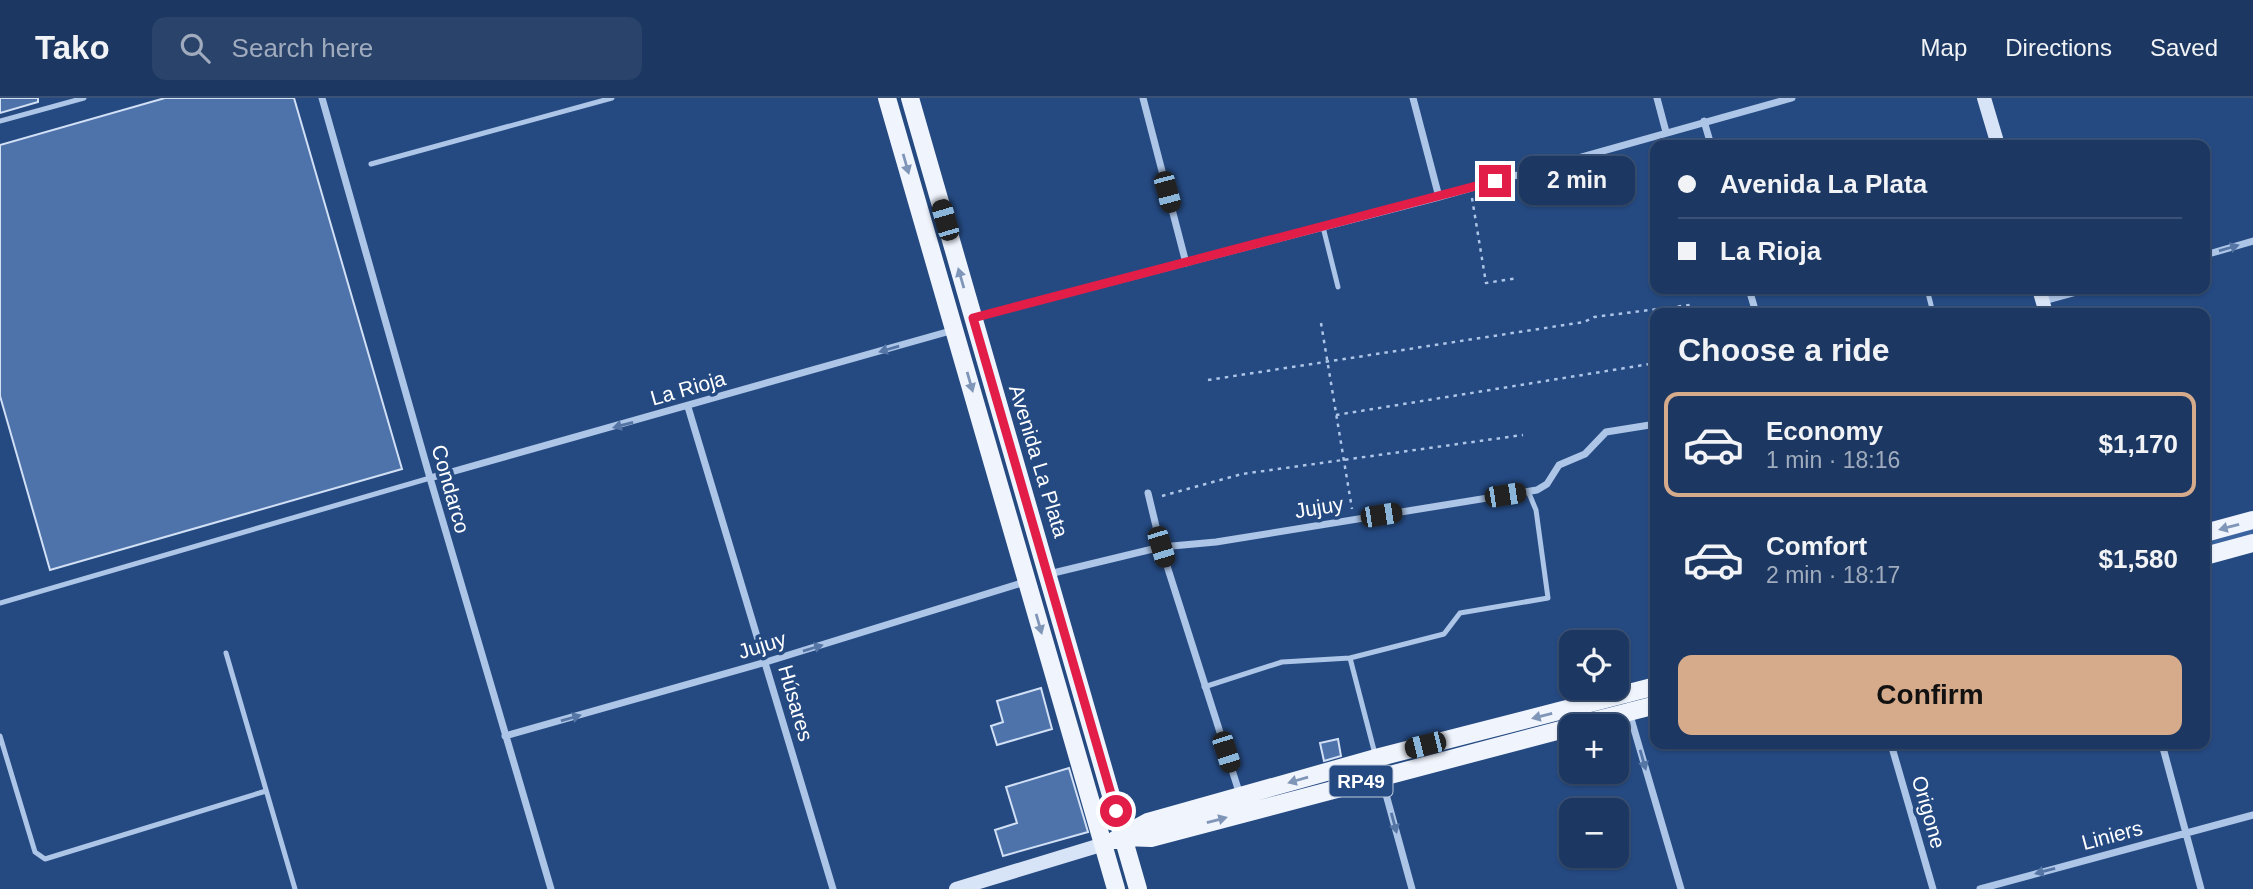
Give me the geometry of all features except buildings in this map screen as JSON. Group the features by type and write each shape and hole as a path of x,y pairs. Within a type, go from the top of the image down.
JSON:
{"main road":[{"name":"Avenida La Plata","path":"887,98 1116,889"},
{"name":"Avenida La Plata","path":"910,98 1138,889"},
{"path":"2210,532 2253,520"},
{"path":"2210,555 2253,542"},
{"name":"RP49","path":"1604,714 1650,691"},
{"name":"RP49","path":"1104,844 1124,837 1148,822 1376,758 1627,704 1650,705"},
{"name":"RP49","path":"1124,837 1151,838 1559,731"}],"street":[{"name":"Condarco","path":"322,98 551,889"},
{"path":"1143,98 1186,264"},
{"path":"1413,98 1439,197"},
{"path":"1657,98 1666,132"},
{"path":"973,318 1439,197 1792,98"},
{"path":"1984,98 1997,140"},
{"path":"1704,121 1710,140"},
{"path":"2210,254 2253,241"},
{"path":"2042,301 2068,294"},
{"name":"La Rioja","path":"430,478 955,330"},
{"name":"Húsares","path":"688,407 832,889"},
{"name":"Jujuy","path":"1049,574 1161,547 1216,542 1528,491 1548,484 1559,465 1585,454 1606,432 1650,425"},
{"path":"1149,497 1161,547 1240,796"},
{"name":"Jujuy","path":"505,736 766,662 1027,582"},
{"path":"1627,704 1681,889"},
{"name":"Origone","path":"1892,749 1933,889"},
{"path":"2163,749 2201,889"},
{"path":"1376,758 1412,889"},
{"name":"Liniers","path":"1980,889 2253,814"},
{"name":"RP49","path":"956,889 1104,844"}],"lane":[{"path":"0,121 84,98"},
{"path":"371,164 612,98"},
{"path":"1323,228 1338,287"},
{"path":"0,603 430,478"},
{"path":"1204,687 1282,662 1350,658 1444,634 1460,613 1548,598 1536,510 1528,491"},
{"path":"226,653 295,889"},
{"path":"1350,658 1376,758"},
{"path":"0,736 36,852 45,859 266,791"}],"path":[{"path":"1471,188 1486,283 1518,278"},
{"path":"1666,308 1690,305"},
{"path":"1208,380 1650,310"},
{"path":"1321,323 1354,519"},
{"path":"1336,415 1650,364"},
{"path":"1149,497 1242,474 1523,435"}],"shaded area":[{"path":"2253,529 2253,534 2210,546 2210,541"}],"route":[{"path":"1116,811 973,318 1495,181"}]}
